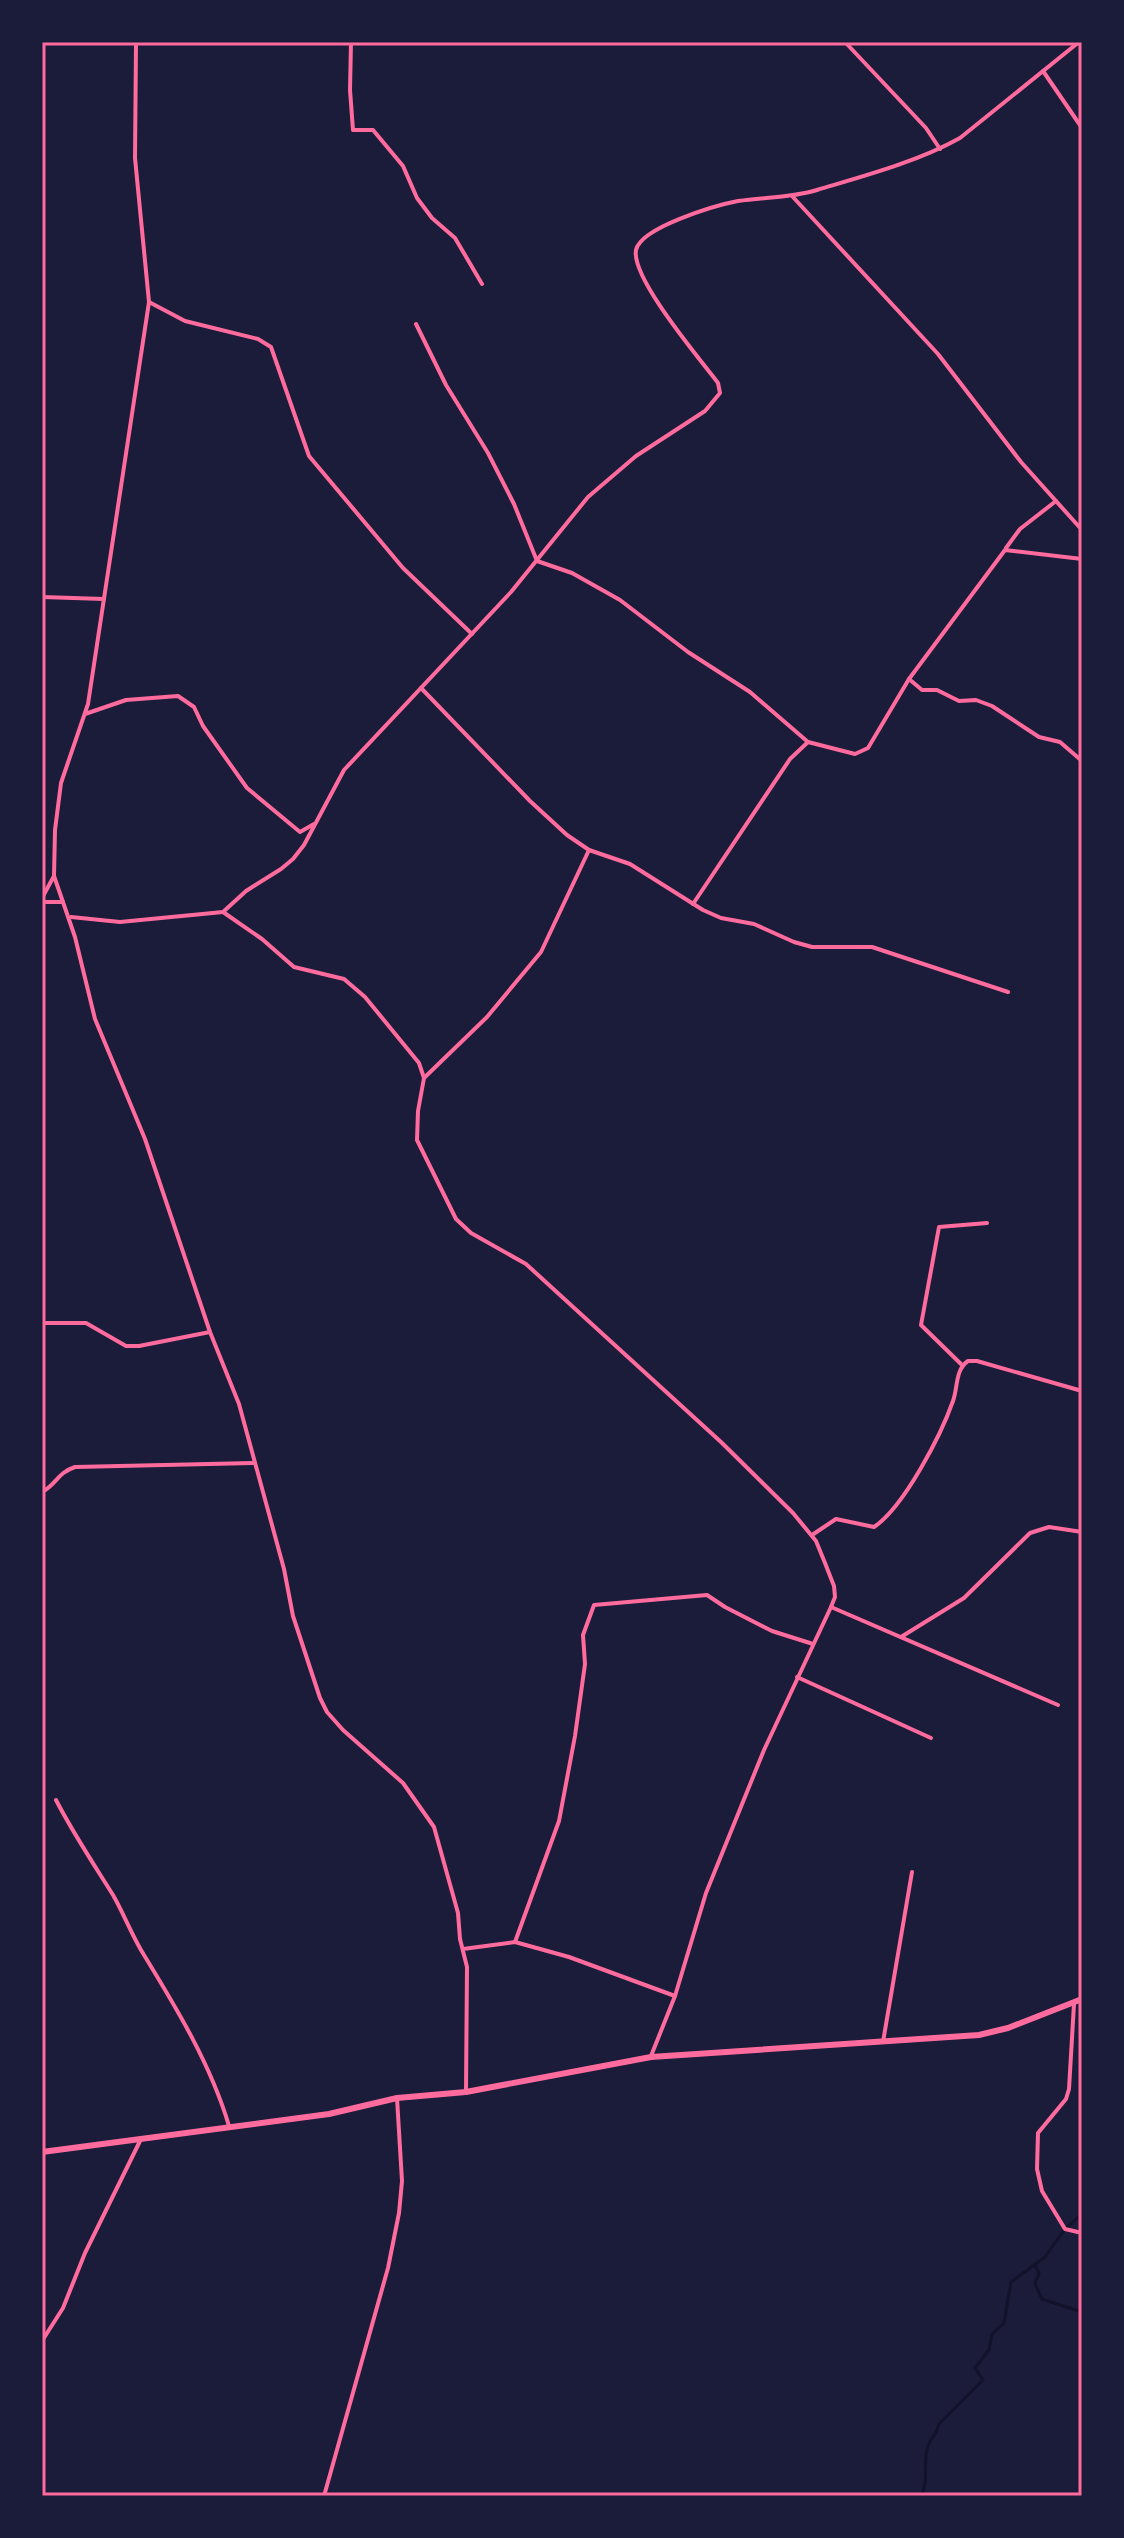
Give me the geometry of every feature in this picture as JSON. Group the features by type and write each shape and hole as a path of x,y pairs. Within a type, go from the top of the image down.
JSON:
{"main road":[{"path":"42,2152 329,2114 397,2098 466,2092 651,2057 995,2032 1082,1999"}],"street":[{"path":"136,42 135,158 149,302 85,714 61,783 55,830 54,876 70,917 95,1019 145,1139 210,1332 239,1404 284,1569 293,1616 320,1698 327,1712 343,1730 403,1783 434,1827 458,1913 467,1967 466,2092"},
{"path":"351,42 353,130 373,130 384,142 403,166 417,198 432,218 455,238 482,284"},
{"path":"845,42 926,128 940,149"},
{"path":"70,917 120,922 223,912 246,891 293,859 344,770 472,634 537,561 588,497 636,456 705,411 720,393 718,383 641,276 636,249 641,240 658,228 710,209 737,202 792,196 940,149 960,138 1079,42"},
{"path":"1043,71 1082,128"},
{"path":"792,196 938,354 983,416 1082,530"},
{"path":"149,302 185,321 258,339 271,347 309,456 403,568 472,634"},
{"path":"416,324 446,385 488,453 514,504 537,561 572,573 620,600 688,652 750,692 808,742 855,754 868,748 909,679 961,606 1020,529 1056,501"},
{"path":"1005,550 1082,559"},
{"path":"42,597 104,599"},
{"path":"909,679 922,690 937,690 959,701 976,700 992,706 1039,737 1060,742 1082,761"},
{"path":"421,688 567,835 589,850 630,864 693,904 721,918 754,924 794,942 812,947 872,947 1008,992"},
{"path":"85,714 126,700 178,696 194,707 203,726 247,788 300,832 315,823"},
{"path":"693,904 790,759 808,742"},
{"path":"424,1078 487,1017 541,952 589,850"},
{"path":"54,876 42,900 63,902"},
{"path":"223,912 262,939 294,967 351,983 419,1063 424,1078 417,1140 462,1227 526,1264 721,1442 812,1535 834,1586 835,1597 831,1607 797,1677 706,1893 675,1996 651,2057"},
{"path":"962,1365 921,1325 939,1227 987,1223"},
{"path":"42,1323 86,1323 126,1346 210,1332"},
{"path":"812,1535 836,1519 874,1527 895,1507 942,1427 954,1398 962,1365 968,1361 1082,1391"},
{"path":"42,1492 61,1472 75,1467 253,1463"},
{"path":"901,1637 964,1598 1030,1533 1049,1527 1082,1532"},
{"path":"515,1942 559,1821 585,1664 583,1635 594,1605 707,1595 772,1631 813,1644"},
{"path":"831,1607 1058,1705"},
{"path":"797,1677 931,1738"},
{"path":"56,1800 77,1841 161,1980 202,2058 229,2126"},
{"path":"883,2042 912,1872"},
{"path":"463,1949 515,1942 569,1957 675,1996"},
{"path":"1074,2004 1069,2089 1066,2099 1038,2133 1037,2169 1042,2191 1065,2229 1082,2233"},
{"path":"324,2496 388,2268 399,2213 402,2181 397,2098"},
{"path":"42,2341 57,2320 85,2253 141,2139"}],"waterway":[{"path":"921,2496 925,2485 928,2446 939,2424 983,2380 975,2368 989,2350 992,2334 1004,2323 1011,2282 1045,2257 1065,2229 1082,2214"},
{"path":"1035,2265 1039,2273 1035,2284 1042,2299 1082,2312"}]}
